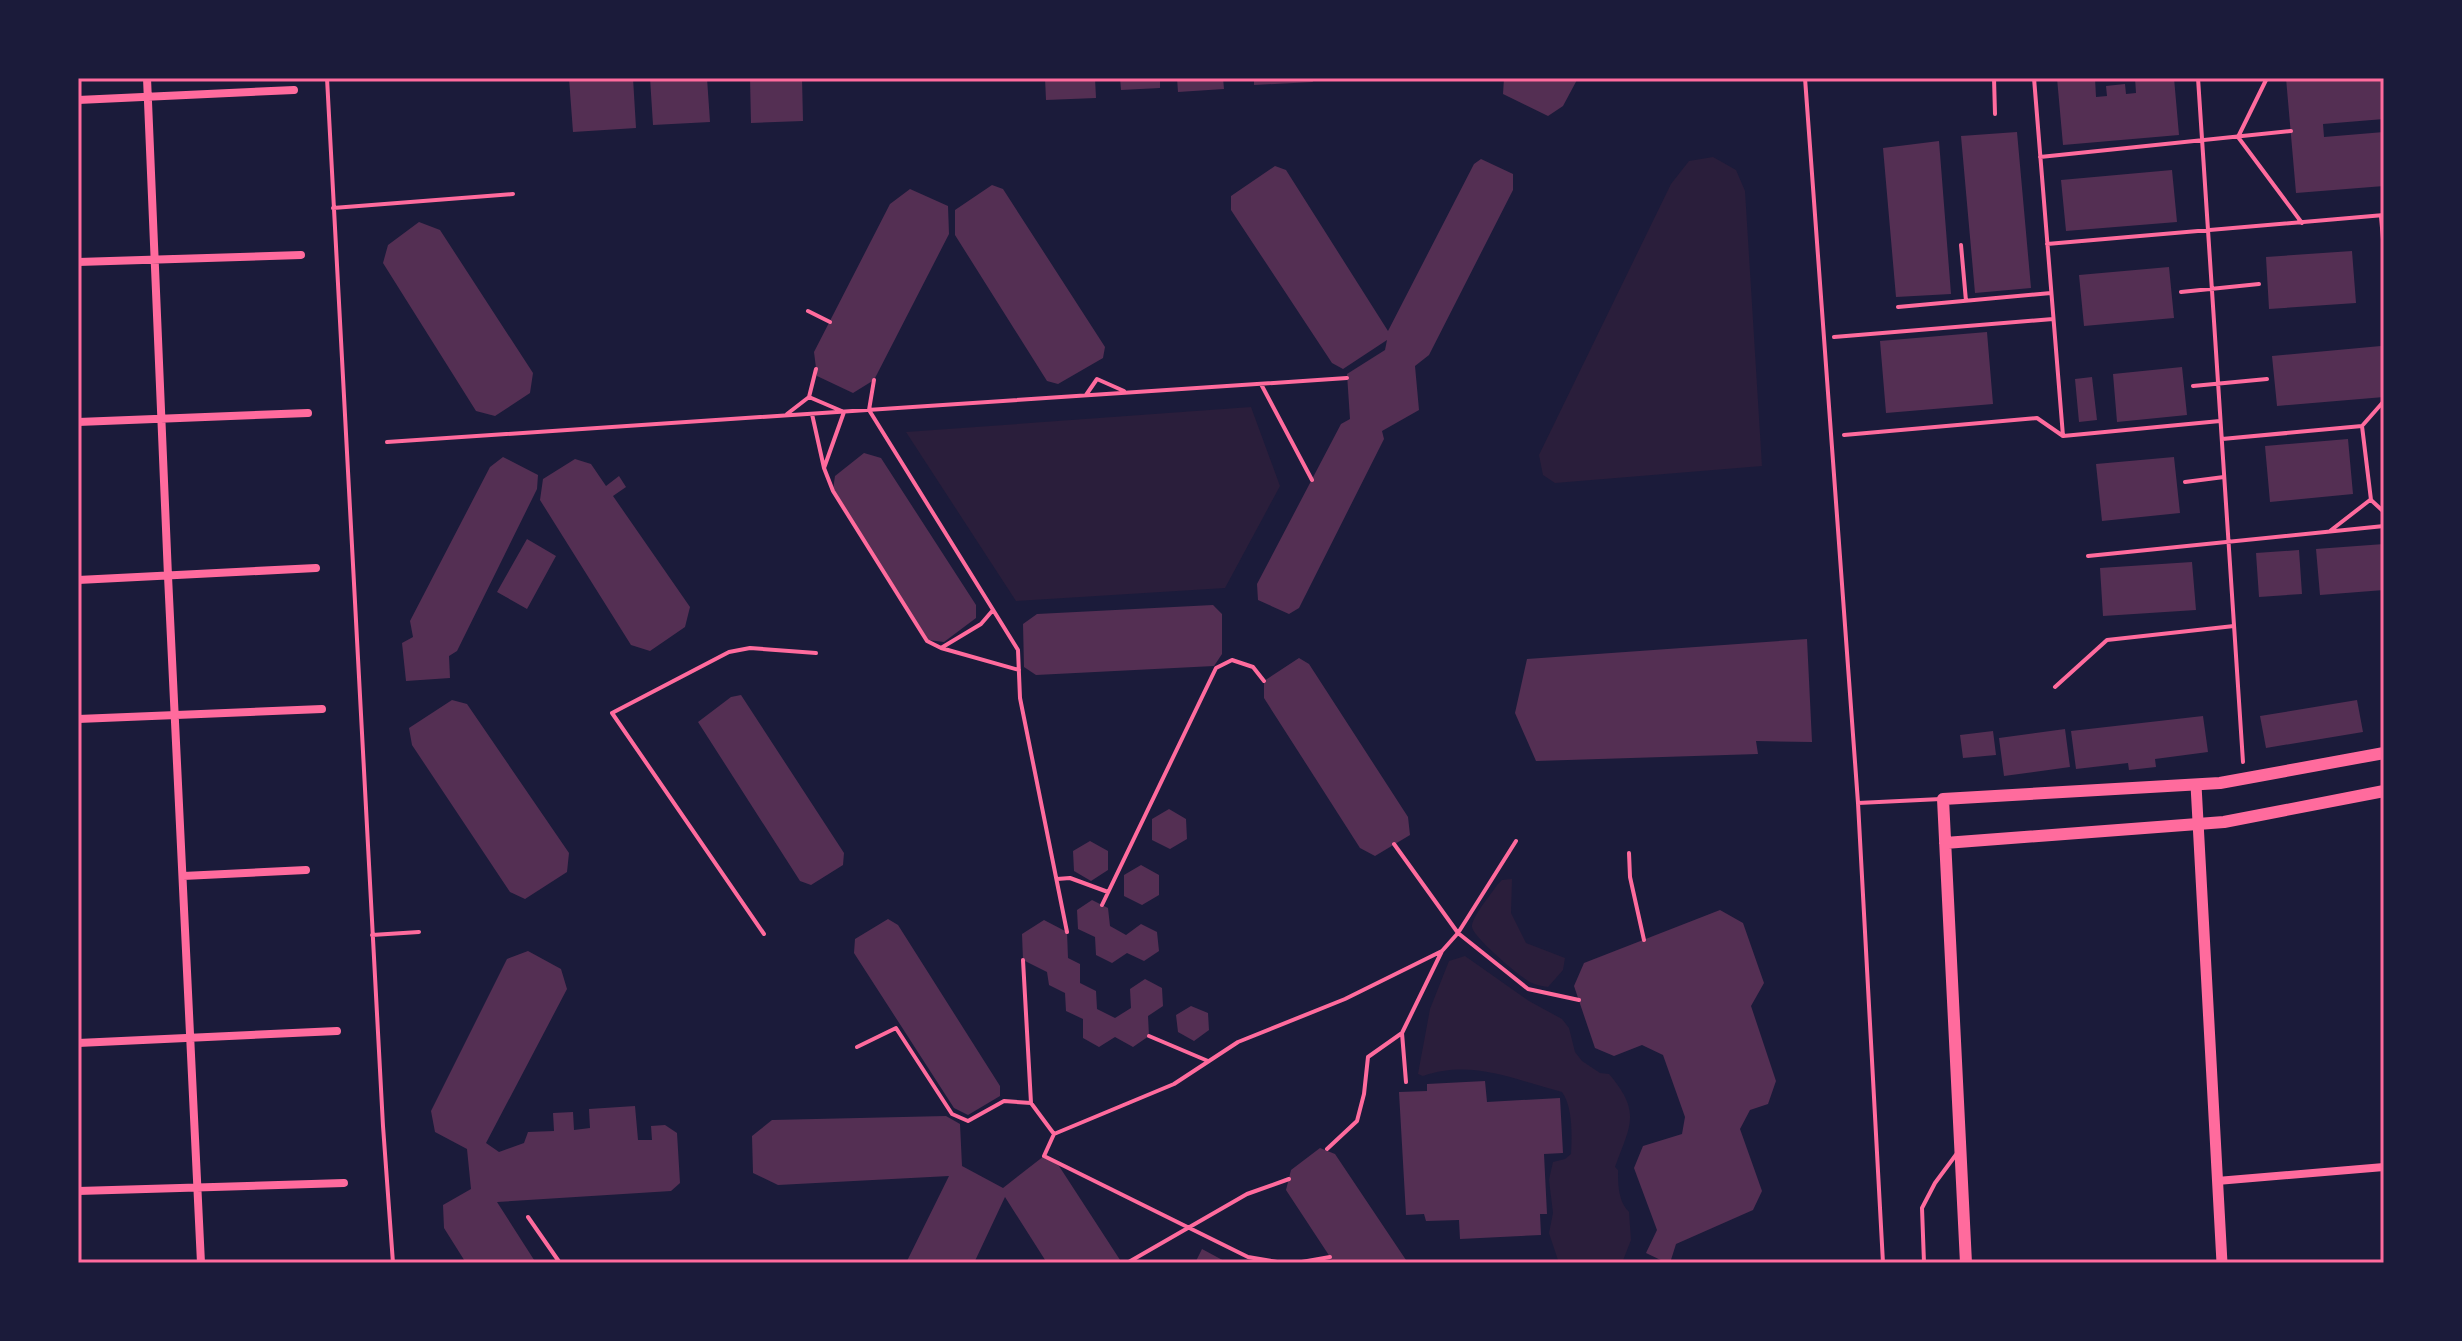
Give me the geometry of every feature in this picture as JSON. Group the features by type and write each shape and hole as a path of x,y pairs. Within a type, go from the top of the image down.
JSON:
{"main road":[{"path":"1966,1263 1943,799 2196,785 2382,755"},
{"path":"1945,843 2199,824 2384,791"}],"street":[{"path":"147,78 201,1263"},
{"path":"78,100 294,90"},
{"path":"78,262 301,255"},
{"path":"78,422 308,413"},
{"path":"78,580 316,568"},
{"path":"78,719 322,709"},
{"path":"2196,785 2222,1263"},
{"path":"183,876 306,870"},
{"path":"78,1043 337,1031"},
{"path":"2217,1181 2384,1167"},
{"path":"78,1191 344,1183"}],"lane":[{"path":"327,78 372,935 393,1263"},
{"path":"1805,78 1858,803 1883,1263"},
{"path":"333,208 513,194"},
{"path":"764,934 612,713 729,652 750,648 816,653"},
{"path":"1858,803 1943,799"},
{"path":"372,935 419,932"},
{"path":"1924,1263 1922,1208 1935,1183 1960,1149"}],"path":[{"path":"1944,79 1952,78"},
{"path":"1994,78 1995,114"},
{"path":"2034,78 2063,436"},
{"path":"2198,78 2244,779"},
{"path":"2238,137 2267,78"},
{"path":"2040,157 2291,131"},
{"path":"2238,137 2302,223"},
{"path":"2047,244 2382,216 2384,251"},
{"path":"1961,245 1966,301"},
{"path":"2181,292 2259,284"},
{"path":"1898,307 2051,293"},
{"path":"808,311 830,322"},
{"path":"1824,338 2054,319"},
{"path":"785,416 809,397 816,369"},
{"path":"387,442 1347,378"},
{"path":"1086,395 1097,379 1127,393"},
{"path":"2193,386 2267,379"},
{"path":"874,380 869,410 1018,650 1020,698 1067,932"},
{"path":"1261,384 1312,480"},
{"path":"809,397 844,412"},
{"path":"2222,439 2362,426 2384,401"},
{"path":"824,468 844,412"},
{"path":"812,414 824,468 833,491 927,641 941,648 1019,670"},
{"path":"1831,437 2037,418 2063,436 2220,421"},
{"path":"2362,426 2371,500 2384,512"},
{"path":"2185,482 2224,477"},
{"path":"2328,532 2371,500"},
{"path":"2088,556 2384,526"},
{"path":"941,648 981,624 993,610"},
{"path":"2055,687 2107,640 2234,626"},
{"path":"1102,905 1216,668 1232,660 1253,667 1264,681"},
{"path":"1327,1149 1357,1121 1368,1057 1402,1033 1442,951 1458,933 1516,841"},
{"path":"1394,844 1458,933 1528,989 1579,1000"},
{"path":"1629,853 1630,877 1644,940"},
{"path":"1056,879 1070,878 1108,892"},
{"path":"1283,1263 1248,1257 1044,1156 1054,1134 1174,1084 1238,1042 1345,999 1442,951"},
{"path":"1023,960 1031,1103 1054,1134"},
{"path":"857,1047 896,1028 952,1114 968,1121 1004,1101 1031,1103"},
{"path":"1402,1033 1406,1082"},
{"path":"1149,1036 1208,1061"},
{"path":"1128,1263 1247,1194 1289,1179"},
{"path":"528,1217 560,1263"},
{"path":"1296,1263 1330,1257"}],"shaded area":[{"path":"1713,157 1736,170 1745,191 1762,466 1555,483 1543,475 1539,455 1671,184 1689,161"},
{"path":"1251,407 1280,486 1225,588 1016,601 906,432"},
{"path":"1512,879 1511,913 1526,943 1565,958 1563,970 1548,987 1532,983 1517,973 1488,947 1472,927 1478,912 1497,885 1502,880"},
{"path":"1465,956 1529,1001 1562,1019 1569,1028 1575,1052 1582,1061 1600,1073 1609,1074 1626,1099 1630,1119 1615,1167 1621,1198 1629,1212 1631,1240 1622,1263 1559,1263 1549,1233 1553,1213 1549,1180 1553,1162 1571,1154 1570,1113 1562,1092 1477,1070 1418,1074 1430,1009 1449,961"}],"building":[{"path":"569,78 633,78 636,128 573,132"},
{"path":"650,78 707,78 710,122 653,125"},
{"path":"750,78 802,78 803,121 751,123"},
{"path":"1045,78 1095,78 1096,98 1046,100"},
{"path":"1120,78 1160,78 1160,88 1121,90"},
{"path":"1177,78 1223,78 1224,89 1178,92"},
{"path":"1254,78 1312,78 1313,82 1254,85"},
{"path":"1504,78 1578,78 1563,106 1548,116 1503,94"},
{"path":"2057,78 2095,78 2096,97 2107,96 2106,86 2125,84 2126,94 2136,93 2135,78 2174,78 2179,135 2063,145"},
{"path":"2286,78 2384,78 2384,119 2323,124 2324,137 2384,132 2384,186 2296,193"},
{"path":"2017,132 2031,288 1975,293 1961,136"},
{"path":"1939,141 1951,294 1896,297 1883,148"},
{"path":"1481,159 1513,174 1513,190 1429,355 1415,366 1419,410 1382,431 1384,439 1299,608 1289,614 1258,600 1257,584 1341,424 1350,419 1347,374 1385,350 1387,340 1343,369 1332,363 1231,210 1231,196 1275,166 1286,170 1388,331 1474,164"},
{"path":"2172,170 2177,222 2066,231 2061,180"},
{"path":"992,185 1003,189 1105,347 1103,358 1058,384 1047,381 955,235 955,210"},
{"path":"910,189 948,206 949,234 874,380 853,393 817,376 814,352 890,204"},
{"path":"419,222 440,230 533,373 530,393 495,416 476,411 383,263 388,245"},
{"path":"2352,251 2356,303 2269,309 2266,257"},
{"path":"2169,267 2174,318 2084,326 2079,275"},
{"path":"1987,332 1993,404 1886,413 1880,341"},
{"path":"2381,346 2384,397 2277,406 2272,356"},
{"path":"2182,367 2187,415 2117,422 2113,374"},
{"path":"2092,377 2097,420 2079,422 2075,379"},
{"path":"2348,439 2353,494 2270,502 2265,446"},
{"path":"864,453 881,458 976,605 976,618 944,642 928,640 833,490 835,476"},
{"path":"503,457 538,475 537,489 457,651 449,656 450,678 406,681 402,643 413,637 410,621 490,467"},
{"path":"2174,457 2180,513 2102,521 2096,464"},
{"path":"575,459 591,464 606,486 619,476 626,487 613,496 690,607 685,627 650,651 631,645 540,500 543,479"},
{"path":"527,539 556,556 527,609 497,592"},
{"path":"2384,544 2384,590 2320,595 2316,549"},
{"path":"2299,550 2302,594 2259,597 2256,553"},
{"path":"2192,562 2196,610 2103,616 2100,568"},
{"path":"1213,605 1222,614 1222,654 1214,666 1036,675 1024,667 1023,624 1037,614"},
{"path":"1807,639 1812,742 1756,741 1758,754 1536,761 1515,713 1527,659"},
{"path":"1299,658 1309,664 1408,817 1410,835 1375,856 1360,848 1264,698 1264,681"},
{"path":"741,695 844,853 843,865 811,885 800,881 698,722 731,697"},
{"path":"452,700 467,704 569,853 567,872 525,899 510,892 412,745 409,728"},
{"path":"2357,700 2363,732 2266,748 2260,716"},
{"path":"2203,716 2208,752 2155,759 2156,767 2129,770 2128,763 2076,769 2071,731"},
{"path":"2065,729 2070,767 2004,776 1999,738"},
{"path":"1993,731 1996,755 1963,758 1960,735"},
{"path":"1169,809 1186,819 1187,839 1170,849 1152,840 1152,819"},
{"path":"1090,841 1108,851 1108,870 1091,881 1074,871 1073,851"},
{"path":"1141,865 1159,875 1159,895 1142,905 1124,896 1124,875"},
{"path":"1092,900 1108,908 1110,926 1126,935 1141,924 1157,932 1159,951 1144,961 1127,953 1112,963 1096,955 1095,937 1078,929 1077,910"},
{"path":"1720,910 1743,923 1764,983 1751,1006 1776,1081 1768,1104 1750,1110 1740,1129 1762,1191 1753,1210 1676,1244 1670,1263 1667,1263 1646,1253 1657,1230 1634,1168 1643,1146 1682,1134 1685,1117 1663,1055 1642,1045 1614,1056 1595,1048 1574,986 1584,963"},
{"path":"888,919 898,925 1000,1086 1000,1096 968,1115 954,1108 854,953 855,939"},
{"path":"1044,920 1067,932 1068,958 1080,964 1080,983 1096,991 1097,1009 1115,1018 1131,1008 1130,989 1145,979 1162,988 1163,1006 1148,1016 1149,1036 1133,1047 1115,1037 1099,1047 1083,1038 1083,1019 1066,1011 1065,993 1049,985 1047,972 1023,960 1022,934"},
{"path":"528,951 561,969 567,989 486,1143 499,1152 524,1143 528,1132 554,1131 553,1113 573,1112 574,1130 590,1128 589,1109 635,1106 638,1140 652,1140 651,1126 665,1125 677,1133 680,1183 671,1191 497,1202 536,1263 466,1263 444,1228 443,1205 471,1189 467,1149 435,1132 431,1111 507,959"},
{"path":"1191,1006 1208,1013 1209,1030 1194,1041 1178,1032 1176,1015"},
{"path":"1485,1081 1487,1102 1560,1098 1563,1153 1544,1154 1547,1214 1540,1214 1541,1235 1460,1239 1459,1220 1426,1221 1424,1214 1406,1215 1399,1092 1427,1091 1427,1084"},
{"path":"946,1116 960,1124 962,1166 1003,1188 1044,1156 1059,1166 1122,1263 1047,1263 1005,1197 974,1263 906,1263 949,1176 778,1185 753,1173 752,1136 772,1120"},
{"path":"1320,1148 1335,1154 1408,1263 1334,1263 1286,1190 1291,1170"},
{"path":"1202,1249 1228,1263 1195,1263"}]}
